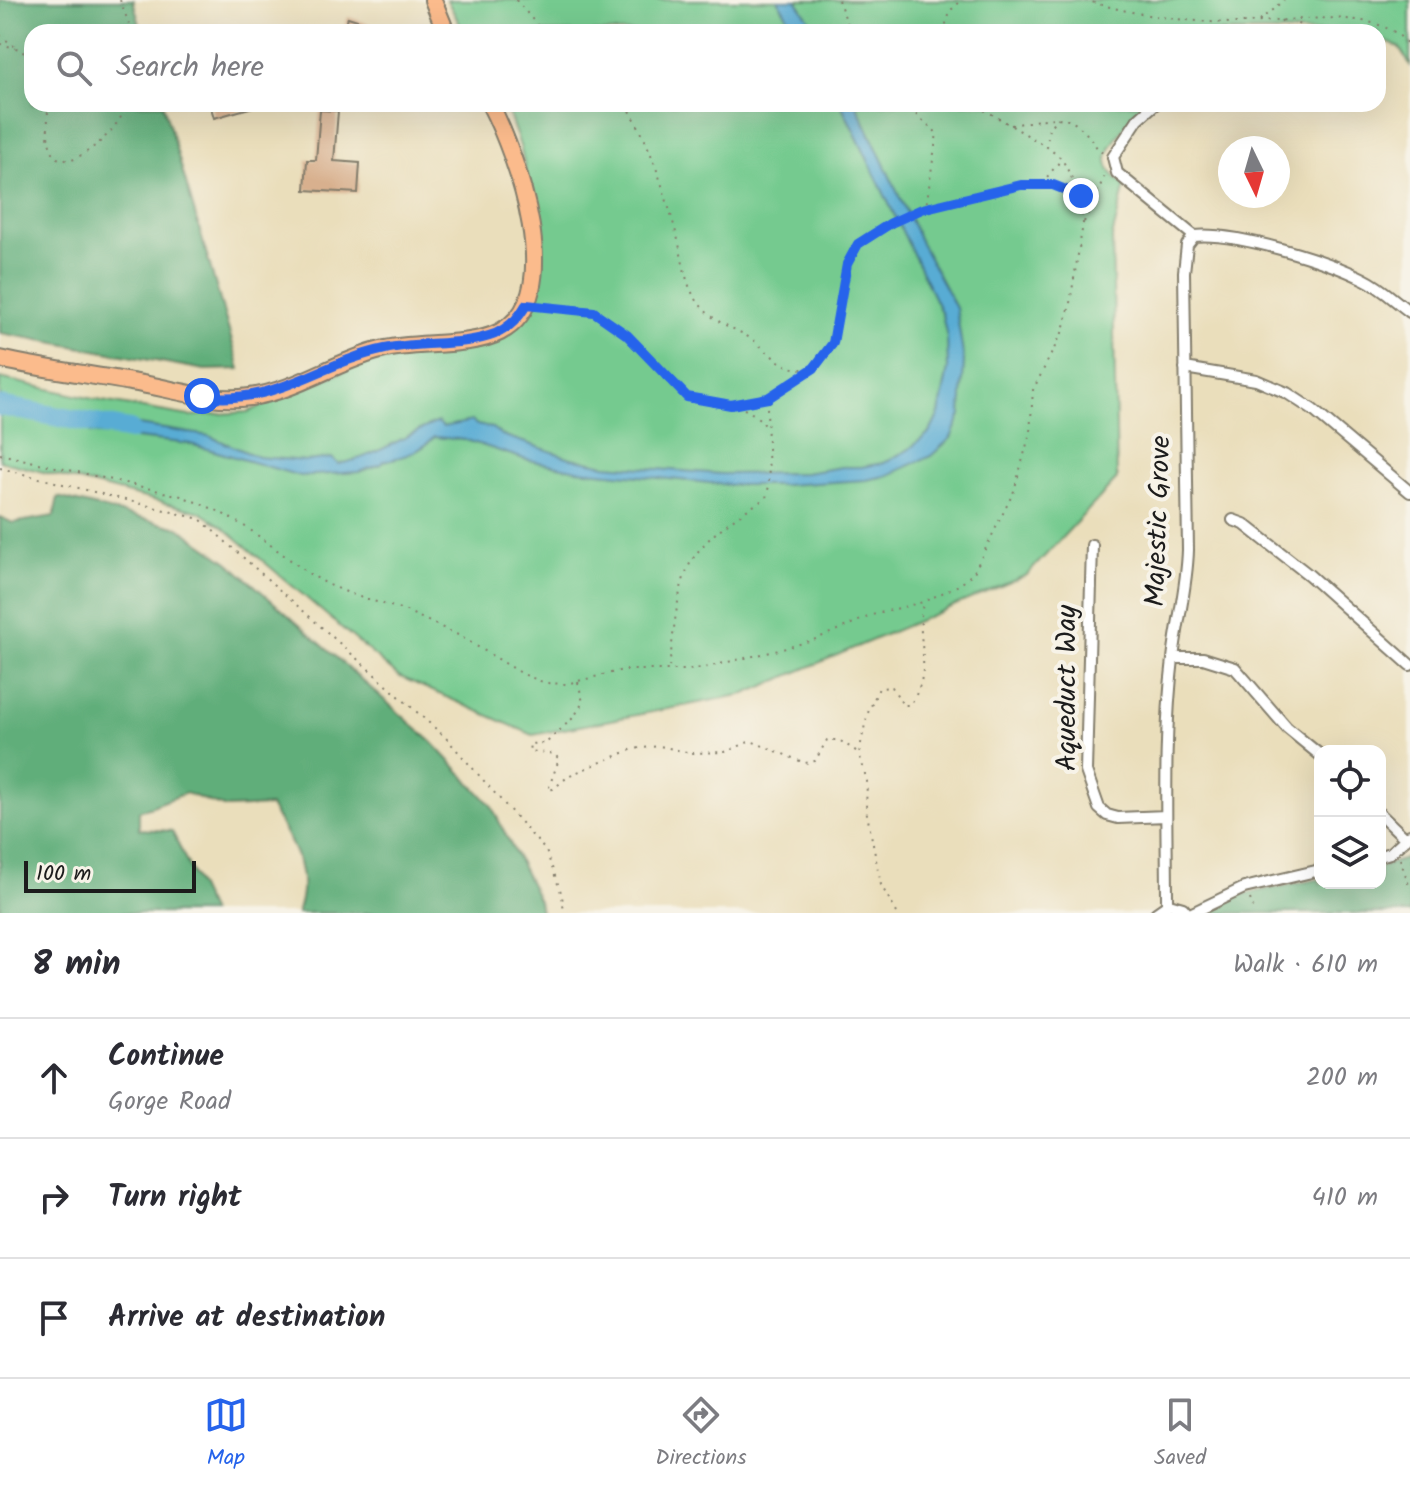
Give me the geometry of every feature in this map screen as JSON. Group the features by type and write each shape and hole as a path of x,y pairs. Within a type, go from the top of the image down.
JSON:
{"main road":[{"path":"433,0 443,24"},
{"path":"0,359 231,399 274,391 351,359 384,349 475,340 499,333 520,317 535,269 533,244 518,177 493,112"}],"street":[{"path":"1146,112 1113,157 1117,173 1194,236 1209,235 1272,247 1336,268 1365,279 1410,312"},
{"name":"Majestic Grove","path":"1167,904 1167,736 1173,658 1187,580 1184,272 1187,245 1194,236"},
{"path":"1185,368 1256,380 1287,393 1313,410 1410,492"},
{"path":"1233,520 1244,524 1309,575 1410,665"},
{"name":"Aqueduct Way","path":"1092,545 1086,771 1099,808 1107,815 1118,818 1166,816"},
{"path":"1173,658 1203,658 1235,668 1287,728 1314,750"},
{"path":"1384,817 1408,837 1386,853"},
{"path":"1156,913 1167,904 1189,913 1246,888 1314,871"}],"path":[{"path":"120,0 129,24"},
{"path":"516,0 536,24"},
{"path":"838,0 848,24"},
{"path":"946,24 951,10 962,0"},
{"path":"1085,0 1121,11 1171,20 1234,24 1338,16 1376,24"},
{"path":"1258,22 1284,0"},
{"path":"1299,24 1302,18"},
{"path":"1281,20 1284,24"},
{"path":"1386,28 1404,37 1410,48"},
{"path":"0,35 24,53"},
{"path":"0,44 19,49"},
{"path":"48,112 47,141 51,150 57,158 70,161 96,147 124,112"},
{"path":"631,112 642,131 668,204 693,295 717,322 753,340 782,365 794,370 814,368"},
{"path":"913,112 937,133 938,141 924,209"},
{"path":"0,454 181,496 216,510 249,529 327,584 404,610 458,635 523,674 545,683 578,682 623,670 707,667 816,639 875,614 923,602 961,584 974,572 1014,491 1030,433 1033,390 1062,333 1069,309 1083,224 1081,196 1062,159 1047,147 985,112"},
{"path":"1010,126 1059,117 1078,123 1099,151 1113,157 1083,224"},
{"path":"1047,147 1049,127 1059,117"},
{"path":"1041,185 1062,159"},
{"path":"735,404 773,395 814,368 833,343 847,264 858,244 891,223 924,209 1021,185 1053,185 1081,196"},
{"path":"526,305 594,312 627,335 687,397 735,404 755,415 767,428"},
{"path":"669,668 681,590 692,559 716,532 766,498 769,486 767,406 773,395"},
{"path":"0,468 200,519 446,738 546,851 562,895 564,913"},
{"path":"897,913 881,885 866,809 867,781 859,753 867,715 879,688 892,687 903,705 910,705 916,696 922,681 925,657 920,616 923,602"},
{"path":"578,682 583,702 574,717 546,743 529,744 530,751 554,754 559,759 548,790 570,775 633,749 660,746 691,753 725,752 751,741 805,763 815,761 827,740 839,740 859,753"},
{"path":"1396,848 1410,888"},
{"path":"1246,888 1255,913"}],"green space":[{"path":"0,0 133,0 140,24 24,24 24,112 165,112 240,369 205,370 0,333"},
{"path":"447,0 1410,0 1410,65 1399,47 1386,42 1386,24 460,24"},
{"path":"508,112 1138,112 1116,140 1107,161 1111,172 1125,186 1112,237 1117,479 1027,575 745,694 533,735 398,676 222,526 200,512 0,461 0,378 102,401 189,416 248,412 360,364 458,349 517,325 533,306 541,270 537,219 520,146"},
{"path":"58,497 179,528 228,562 432,742 491,805 539,901 541,913 297,913 301,898 301,870 292,844 270,806 226,808 186,793 139,811 139,829 172,831 211,913 0,913 0,517 13,523 54,516"},
{"path":"1410,857 1410,913 1207,913 1206,906 1222,898 1314,880 1314,889 1386,889 1386,865"}],"water":[{"path":"778,0 796,0 812,24 792,24"},
{"path":"845,112 860,112 922,245 956,308 964,361 961,415 951,438 931,456 886,476 784,485 730,485 577,470 524,459 466,440 434,437 412,453 359,472 300,476 190,444 92,433 113,421 209,436 258,457 307,461 332,458 338,464 377,452 438,422 443,427 472,421 502,435 571,458 606,465 722,474 805,473 861,467 883,463 908,450 930,432 939,414 948,369 942,314"}],"building":[{"path":"348,17 370,24 346,24"},
{"path":"212,112 235,112 214,118"},
{"path":"320,112 338,112 334,161 360,163 358,193 305,190 307,160 316,160"}],"waterway":[{"path":"0,406 130,430"}],"route":[{"path":"202,396 231,399 261,395 384,349 486,337 510,325 520,317 526,305 594,312 627,335 687,397 731,405 768,398 814,368 833,343 847,264 858,244 891,223 922,209 1021,185 1053,185 1081,196"}]}
